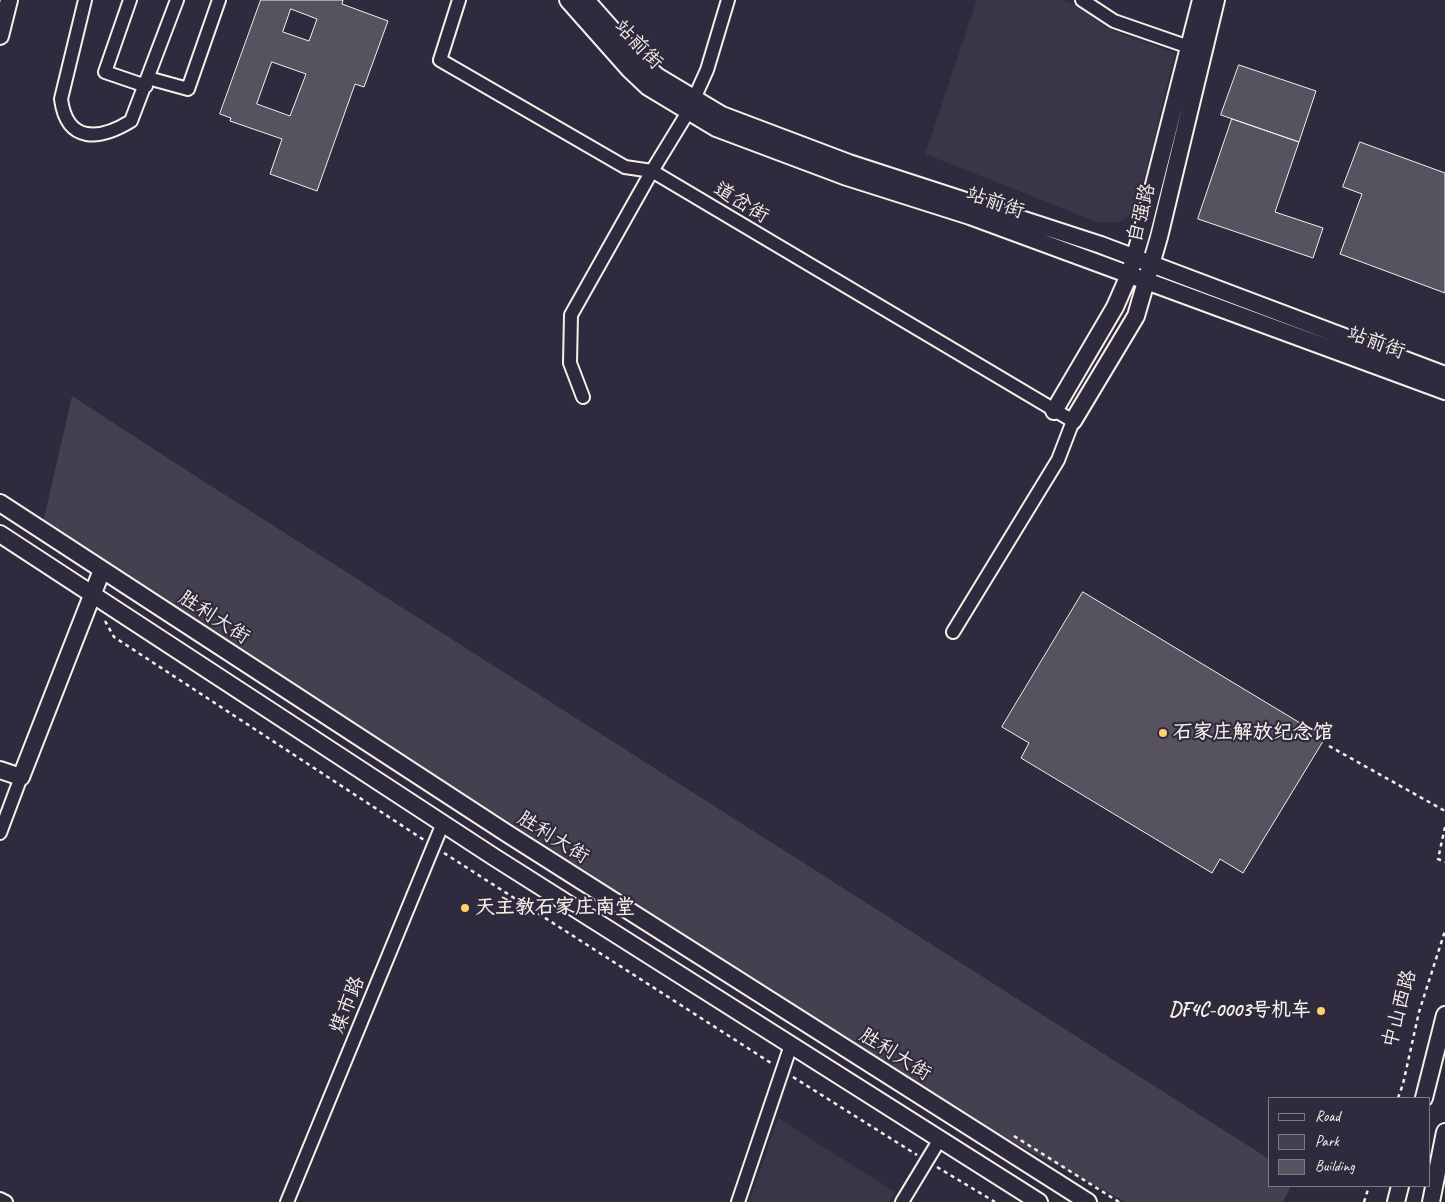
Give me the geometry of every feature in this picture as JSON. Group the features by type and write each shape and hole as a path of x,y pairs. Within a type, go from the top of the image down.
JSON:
{"main road":[{"path":"0,36 10,0"},
{"name":"站前街","path":"568,0 630,70 648,87 691,106 722,115 849,163 1133,257 1445,375"},
{"name":"站前街","path":"586,0 656,76 716,128 835,173 970,216 1445,390"},
{"name":"自强路","path":"1054,410 1115,307 1129,275 1142,232 1201,0"},
{"name":"自强路","path":"1073,421 1136,316 1152,264 1216,0"},
{"name":"胜利大街","path":"0,503 508,834 1088,1202"},
{"path":"0,534 443,823 1039,1202"},
{"path":"0,770 21,777 102,570"},
{"path":"1424,1097 1445,1015"},
{"path":"1431,1202 1445,1132"},
{"path":"1396,1202 1400,1187"}],"street":[{"path":"85,0 61,99 62,111 76,130 87,134 99,135 116,130 131,122 177,0"},
{"path":"130,0 106,72 188,89 219,0"},
{"name":"道岔街","path":"459,0 440,60 625,167 652,172 1073,421"},
{"path":"583,397 570,363 571,315 691,106 707,70 728,0"},
{"path":"1082,0 1114,21 1189,47"},
{"path":"953,632 1058,460 1073,421"},
{"path":"0,833 21,777"},
{"name":"煤市路","path":"287,1202 443,823"},
{"path":"738,1202 791,1045"},
{"path":"902,1202 940,1139"},
{"path":"0,1200 6,1202"}],"path":[{"path":"105,620 114,637 782,1071 995,1202"},
{"path":"1329,746 1445,811"},
{"path":"1445,827 1438,859 1445,862"},
{"name":"中山西路","path":"1398,1097 1419,1012 1445,931"},
{"path":"1364,1202 1369,1187"}],"shaded area":[{"path":"977,0 1061,0 1075,4 1109,29 1175,53 1137,209 1120,222 1100,223 925,154"},
{"path":"778,1118 895,1192 889,1202 749,1202"}],"green space":[{"path":"72,396 1268,1158 1268,1187 1290,1187 1283,1202 1126,1202 986,1128 43,523"}],"building":[{"path":"261,0 343,0 342,4 388,21 364,87 355,84 317,191 270,174 282,139 230,121 231,118 220,114","holes":["291,9 317,19 309,41 283,32","272,62 306,74 290,116 257,104"]},
{"path":"1239,65 1316,91 1299,142 1221,115"},
{"path":"1232,119 1299,142 1275,212 1323,228 1313,258 1198,219"},
{"path":"1360,142 1445,173 1445,293 1340,254 1362,194 1343,187"},
{"name":"石家庄解放纪念馆","path":"1083,592 1325,738 1243,873 1220,859 1212,873 1021,758 1029,743 1002,727"}],"place":[{"name":"石家庄解放纪念馆","path":"1163,733"},
{"name":"天主教石家庄南堂","path":"465,908"},
{"name":"DF4C-0003号机车","path":"1321,1011"}]}
